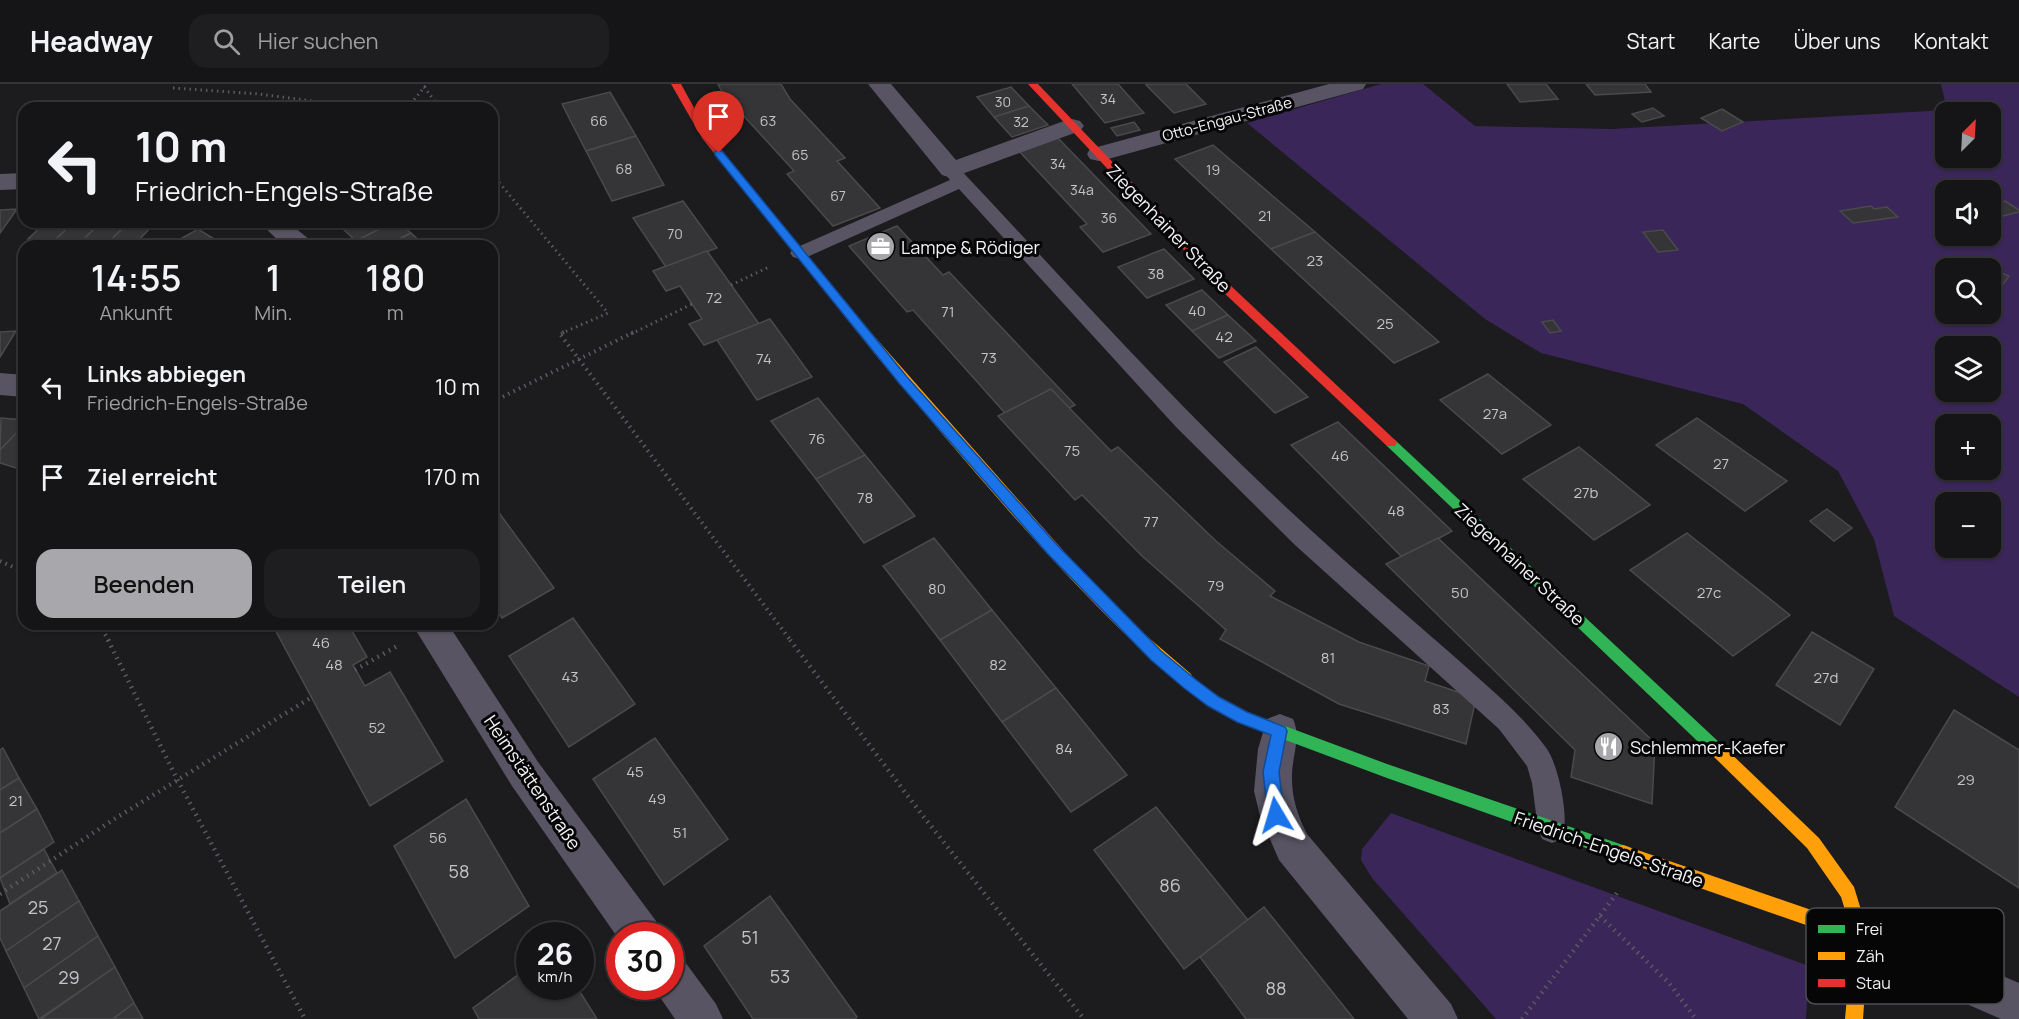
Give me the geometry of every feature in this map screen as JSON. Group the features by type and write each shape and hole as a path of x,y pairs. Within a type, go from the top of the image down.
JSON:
{"street":[{"name":"Friedrich-Engels-Straße","path":"676,84 705,136 903,380 1036,531 1156,655 1214,701 1242,717 1280,731 1806,917"},
{"path":"879,84 956,176 1072,126"},
{"name":"Ziegenhainer Straße","path":"1033,84 1226,288 1648,683 1814,843 1848,893 1853,908"},
{"name":"Otto-Engau-Straße","path":"1099,154 1355,84"},
{"path":"0,182 18,181"},
{"path":"279,228 294,240"},
{"path":"0,384 18,386"},
{"name":"Heimstättenstraße","path":"433,630 525,774 631,922"},
{"path":"1280,731 1271,772 1276,815 1293,847 1436,1019"},
{"path":"684,996 701,1019"},
{"path":"2004,998 2019,1005"},
{"path":"1854,1019 1855,1004"}],"lane":[{"path":"800,254 956,176 1184,421 1303,538 1508,721 1539,760 1546,783 1552,829"}],"path":[{"path":"411,102 425,86 437,102"},
{"path":"173,88 260,94 320,102"},
{"path":"498,181 608,313 560,334 722,553 923,816 1084,1019"},
{"path":"498,399 692,304"},
{"path":"0,561 18,569"},
{"path":"103,630 119,657 177,779 305,1019"},
{"path":"355,670 422,630"},
{"path":"0,894 52,857 312,697"},
{"path":"1522,1019 1617,894 1617,887"},
{"path":"1600,916 1669,983 1696,1019"}],"shaded area":[{"path":"1381,84 1423,84 1475,126 1611,129 1935,111 1935,168 2001,168 2001,102 1945,102 1941,84 2019,84 2019,697 1894,616 1874,539 1838,471 1743,404 1541,353 1485,319 1247,123"},
{"path":"1391,813 1806,965 1806,1019 1496,1019 1372,878 1361,860 1362,849"}],"building":[{"path":"718,84 781,84 790,99 845,158 837,161 880,208 833,226 787,174 794,171 743,115 733,96 725,98"},
{"path":"1072,84 1118,84 1144,113 1105,123"},
{"path":"1186,84 1206,104 1174,113 1146,85"},
{"path":"1507,84 1546,84 1558,99 1520,102"},
{"path":"1586,84 1645,84 1651,92 1595,95"},
{"path":"1011,87 1029,106 994,117 977,97"},
{"path":"610,92 636,136 586,151 562,104"},
{"path":"1029,106 1048,125 1012,137 994,117"},
{"path":"1653,108 1664,116 1642,122 1632,114"},
{"path":"1722,109 1743,122 1722,131 1701,118"},
{"path":"1134,122 1140,130 1117,136 1111,128"},
{"path":"636,136 664,185 612,201 586,151"},
{"path":"1058,138 1151,234 1103,252 1080,227 1087,224 1019,151"},
{"path":"1213,145 1315,232 1271,249 1175,159"},
{"path":"683,201 717,248 666,267 633,218"},
{"path":"2005,201 2019,212 2003,216 2001,202"},
{"path":"1871,206 1874,209 1887,207 1898,217 1853,223 1840,211"},
{"path":"17,209 0,233 0,210"},
{"path":"897,226 943,275 949,272 1075,405 1069,408 1051,389 1005,413 913,310 907,312 849,246"},
{"path":"40,228 68,228 55,240 28,239"},
{"path":"68,228 95,228 83,240 55,240"},
{"path":"95,228 123,228 111,240 83,240"},
{"path":"123,228 150,228 139,240 111,240"},
{"path":"342,228 381,228 358,240 355,240"},
{"path":"381,228 405,228 411,233 398,240 358,240"},
{"path":"198,229 214,239 212,240 179,240"},
{"path":"1663,230 1678,250 1658,252 1643,232"},
{"path":"1315,232 1439,342 1394,363 1271,249"},
{"path":"411,233 419,240 398,240"},
{"path":"1164,249 1194,279 1147,298 1118,267"},
{"path":"707,251 759,324 704,345 689,324 702,319 680,286 666,291 653,271"},
{"path":"2001,273 2009,276 2001,286"},
{"path":"1202,290 1228,315 1192,331 1166,305"},
{"path":"1228,315 1256,341 1219,358 1192,331"},
{"path":"770,319 812,377 757,400 717,340"},
{"path":"1553,320 1561,331 1550,333 1542,322"},
{"path":"16,331 0,357 0,332"},
{"path":"1256,347 1308,397 1275,413 1224,362"},
{"path":"1488,374 1551,425 1502,454 1440,400"},
{"path":"1051,389 1111,451 1118,447 1216,541 1275,591 1270,596 1359,642 1429,666 1425,681 1476,698 1466,744 1339,704 1220,639 1226,630 1142,556 1082,495 1075,500 998,416"},
{"path":"818,398 865,455 816,479 771,421"},
{"path":"1,418 18,419 18,431 0,450"},
{"path":"1697,418 1787,481 1745,511 1656,445"},
{"path":"1338,422 1452,531 1403,558 1291,445"},
{"path":"18,431 18,466 16,468 0,463 0,450"},
{"path":"1579,447 1650,505 1594,540 1523,479"},
{"path":"865,455 915,516 864,543 816,479"},
{"path":"1827,509 1852,528 1834,541 1810,521"},
{"path":"498,511 554,588 502,618 498,612"},
{"path":"1687,533 1790,615 1733,656 1630,570"},
{"path":"934,538 992,610 940,640 883,566"},
{"path":"1438,538 1655,743 1652,804 1571,777 1575,750 1386,564"},
{"path":"992,610 1056,688 1002,722 940,640"},
{"path":"573,618 635,704 569,747 509,656"},
{"path":"275,630 351,630 367,657 353,665 365,686 390,672 443,761 370,806"},
{"path":"1812,632 1874,669 1840,725 1776,685"},
{"path":"1056,688 1127,775 1071,812 1002,722"},
{"path":"1954,710 2019,750 2019,888 1895,807"},
{"path":"655,738 728,839 664,885 593,779"},
{"path":"3,748 19,778 0,790 0,750"},
{"path":"19,778 37,809 0,833 0,790"},
{"path":"466,799 529,906 455,958 394,846"},
{"path":"1156,807 1248,920 1184,969 1094,850"},
{"path":"37,809 54,842 0,878 0,833"},
{"path":"44,849 57,873 10,904 0,878"},
{"path":"62,870 79,901 6,951 0,938 0,911"},
{"path":"770,896 857,1017 855,1019 753,1019 704,946"},
{"path":"79,901 98,936 24,988 6,951"},
{"path":"1264,907 1354,1019 1246,1019 1200,957"},
{"path":"98,936 115,967 39,1019 24,988"},
{"path":"115,967 134,1003 113,1019 41,1019"},
{"path":"516,976 516,1000 585,1000 597,1019 479,1019 473,1008"},
{"path":"134,1003 143,1019 113,1019"}],"traffic: fast":[{"path":"1391,443 1716,749"},
{"path":"1186,679 1213,701 1242,717 1387,771 1623,853"}],"traffic: slow":[{"path":"862,330 1069,567 1114,614 1186,679"},
{"path":"1716,749 1813,843 1848,893 1853,908"},
{"path":"1623,853 1806,917"},
{"path":"1854,1019 1855,1004"}],"traffic: jam":[{"path":"676,84 705,136 862,330"},
{"path":"1033,84 1226,288 1391,443"}],"place":[{"name":"Lampe & Rödiger","path":"880,247"},
{"name":"Schlemmer-Kaefer","path":"1609,747"}],"route":[{"path":"719,153 903,380 1052,549 1156,655 1189,683 1242,717 1280,731 1271,772 1276,815"}]}
